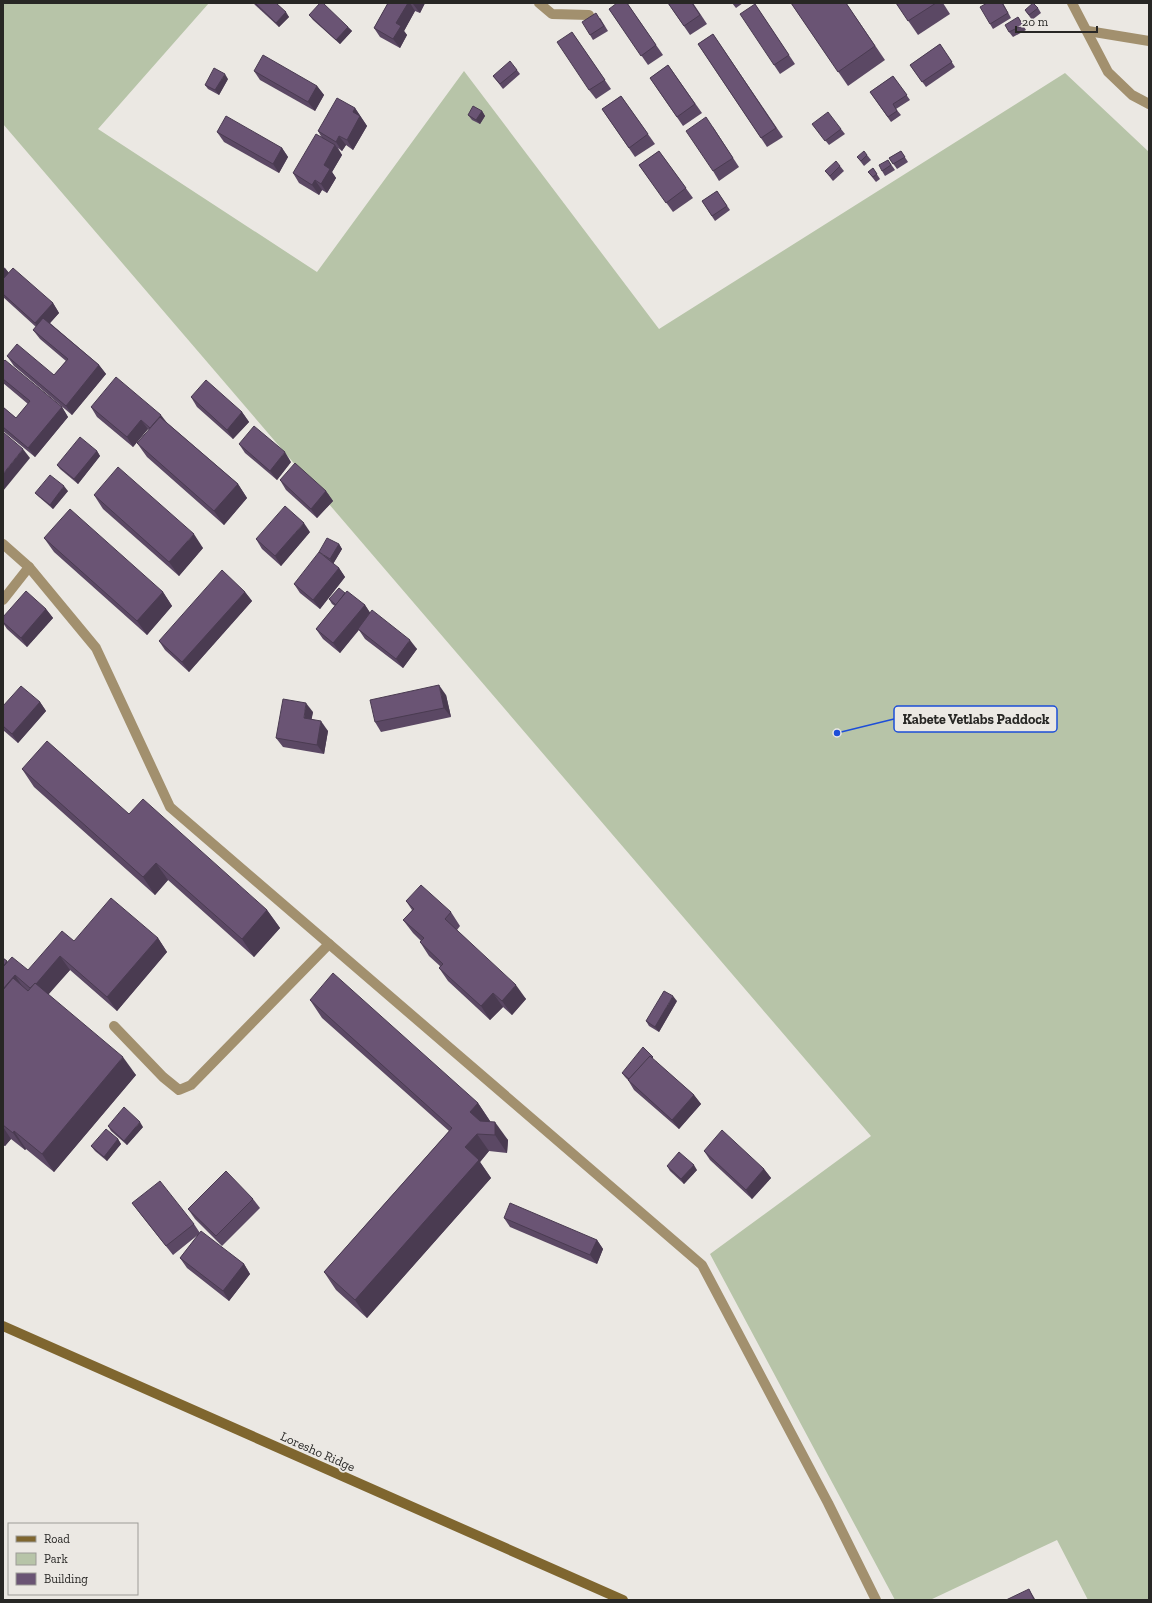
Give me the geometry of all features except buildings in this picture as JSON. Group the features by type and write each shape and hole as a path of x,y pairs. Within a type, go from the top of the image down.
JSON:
{"street":[{"path":"539,3 552,14 588,15"},
{"path":"1072,3 1088,31 1108,72 1132,95 1149,104"},
{"path":"1088,31 1149,41"},
{"path":"3,544 29,568 96,648 170,807 702,1265 828,1503 876,1600"},
{"path":"3,600 29,568"},
{"path":"114,1026 164,1077 179,1090 191,1085 329,944"},
{"name":"Loresho Ridge","path":"3,1326 623,1600"}],"green space":[{"path":"3,3 209,3 98,129 317,272 464,71 659,329 1065,73 1149,152 1149,1600 1088,1600 1057,1540 930,1600 895,1600 710,1254 871,1136 3,124"}],"place":[{"name":"Kabete Vetlabs Paddock","path":"837,733"}]}
